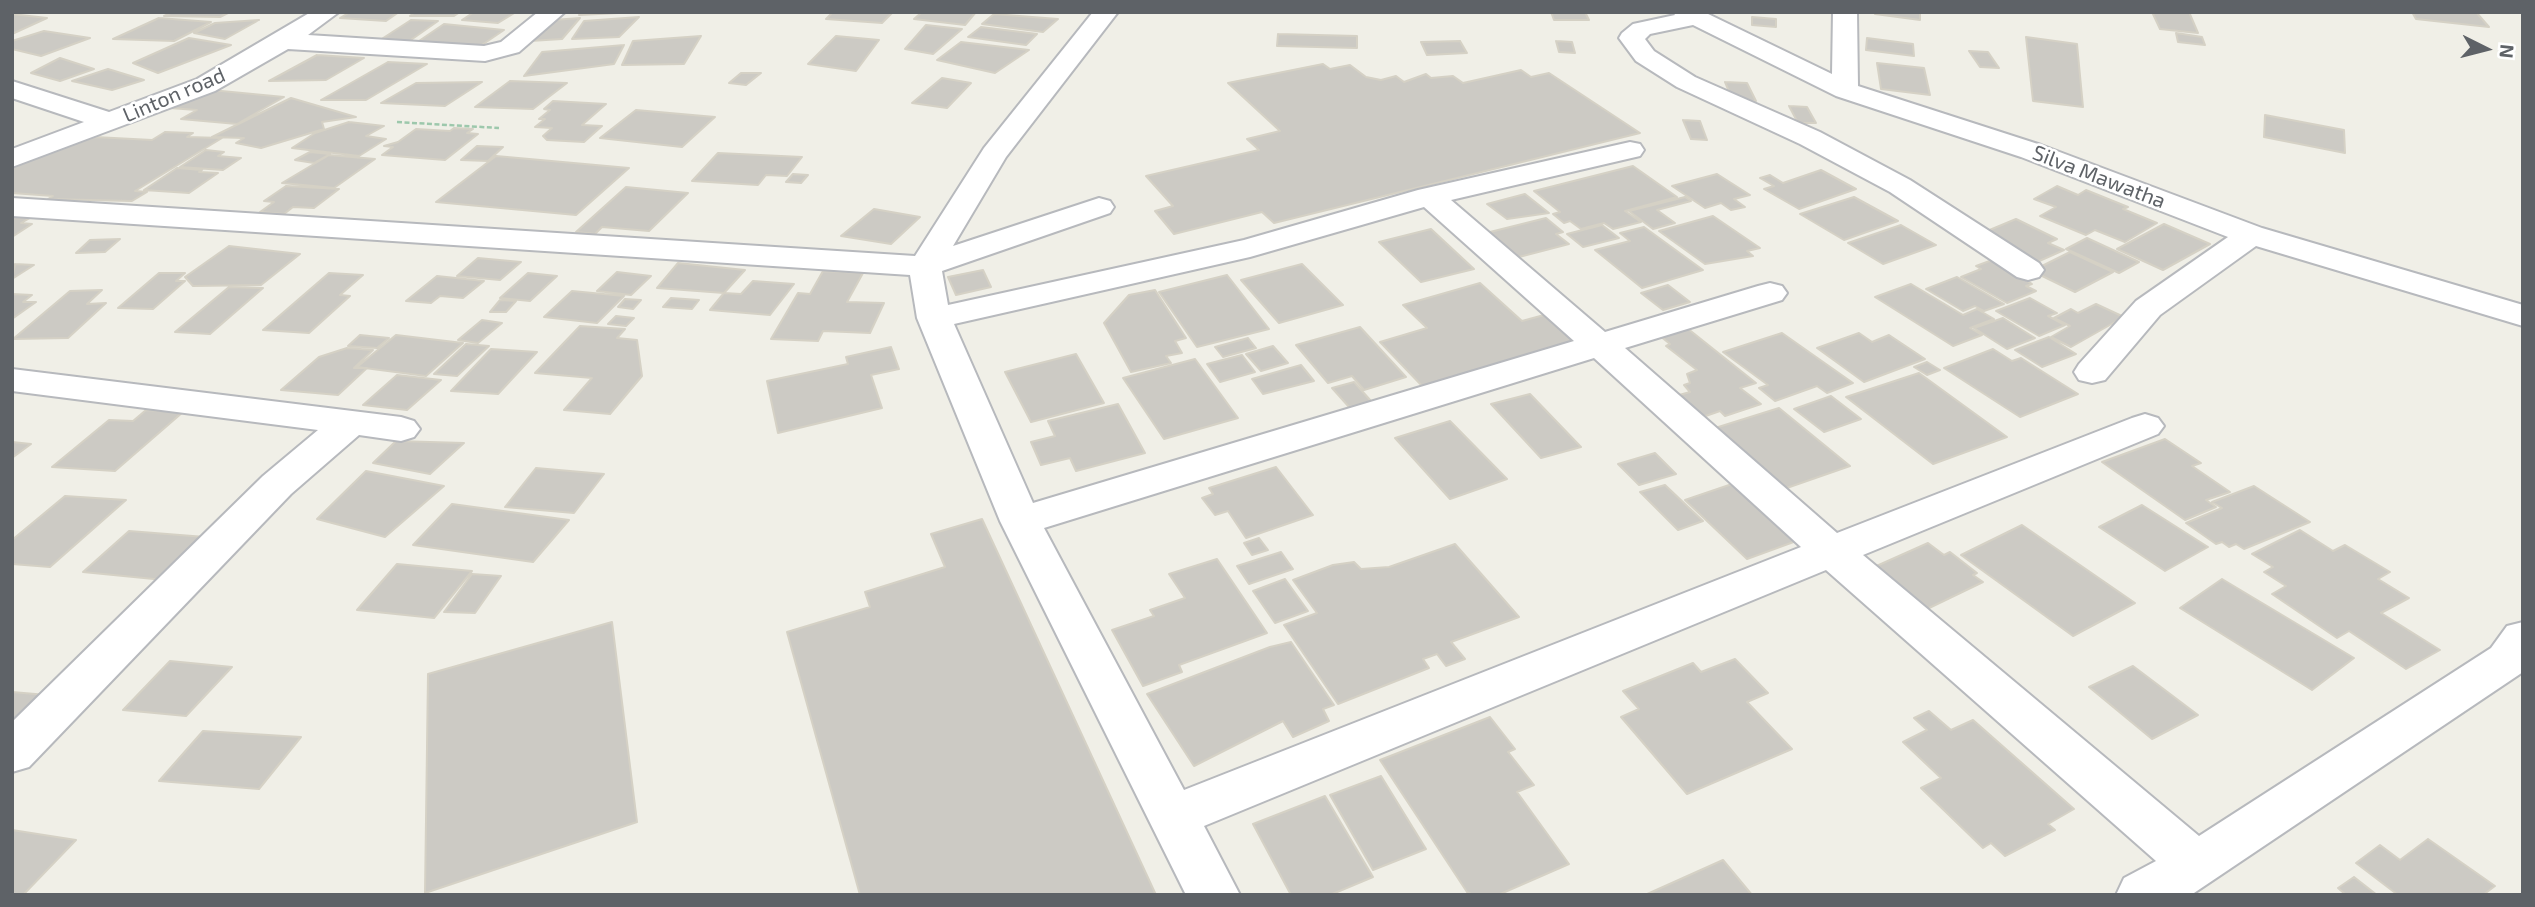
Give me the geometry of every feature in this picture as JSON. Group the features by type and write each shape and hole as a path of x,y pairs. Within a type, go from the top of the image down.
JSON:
{"street":[{"name":"Linton road","path":"12,159 206,85 284,41 327,12"},
{"path":"284,41 485,54 510,47 553,12"},
{"path":"1106,12 994,154 925,266 934,318 1020,521 1213,895"},
{"path":"1845,12 1845,90"},
{"path":"1689,15 1642,29 1631,38 1645,56 1686,82 1810,138 1900,186 2028,270"},
{"name":"Silva Mawatha","path":"1689,15 1845,90 2031,151 2251,235 2523,316"},
{"path":"12,89 111,122"},
{"path":"934,318 1250,248 1429,196 1630,150"},
{"path":"1429,196 1712,443 1833,553 2197,865"},
{"path":"12,207 562,245 925,266 1099,207"},
{"path":"2092,372 2148,308 2251,235"},
{"path":"1020,521 1770,293"},
{"path":"2486,307 2523,331"},
{"path":"12,380 401,429"},
{"path":"12,753 277,485 350,423"},
{"path":"1173,816 2146,426"},
{"path":"2143,895 2197,865 2507,660 2523,638"}],"path":[{"path":"397,122 499,128"}],"building":[{"path":"173,12 230,12 220,17 164,16"},
{"path":"350,12 399,12 386,21 340,18"},
{"path":"415,12 460,12 454,16 410,16"},
{"path":"474,12 516,12 498,23 462,20"},
{"path":"581,12 638,12 579,15"},
{"path":"833,12 893,12 882,23 826,19"},
{"path":"922,12 976,12 965,25 914,19"},
{"path":"1551,12 1585,12 1589,20 1554,20"},
{"path":"1920,12 1920,20 1875,14"},
{"path":"2152,12 2189,12 2198,33 2160,29"},
{"path":"2412,12 2476,12 2489,27 2416,19"},
{"path":"12,14 47,18 12,34"},
{"path":"994,14 1058,19 1043,32 982,24"},
{"path":"639,17 619,37 572,39 584,21"},
{"path":"1752,17 1776,19 1776,27 1752,25"},
{"path":"159,18 211,22 174,41 113,39"},
{"path":"580,18 562,39 530,41 553,20"},
{"path":"259,20 225,39 194,33 215,23"},
{"path":"411,20 438,21 408,42 377,42"},
{"path":"444,24 504,30 476,49 416,43"},
{"path":"926,25 962,29 933,54 905,49"},
{"path":"981,27 1037,34 1026,45 968,37"},
{"path":"44,31 90,38 41,56 12,49 12,41"},
{"path":"2176,33 2202,37 2205,45 2178,42"},
{"path":"1278,34 1357,36 1357,48 1277,46"},
{"path":"701,36 684,64 622,65 633,41"},
{"path":"836,36 879,40 856,71 808,64"},
{"path":"2026,37 2077,44 2083,107 2033,101"},
{"path":"189,38 231,45 158,73 133,63"},
{"path":"1867,38 1913,44 1914,56 1866,50"},
{"path":"1460,41 1467,53 1427,55 1421,42"},
{"path":"1556,41 1572,42 1575,53 1559,52"},
{"path":"961,42 1029,50 995,73 937,60"},
{"path":"624,45 614,64 524,76 542,52"},
{"path":"1969,51 1988,52 1999,68 1980,67"},
{"path":"317,55 364,58 326,80 269,81"},
{"path":"60,58 94,69 60,81 31,73"},
{"path":"388,62 427,64 366,100 321,100"},
{"path":"1877,63 1924,68 1930,95 1881,89"},
{"path":"1323,64 1330,69 1350,65 1366,77 1381,80 1396,76 1404,82 1426,74 1431,78 1453,76 1463,83 1521,70 1531,77 1549,73 1640,133 1274,223 1262,212 1174,234 1155,211 1173,206 1146,176 1259,150 1247,139 1280,131 1228,83"},
{"path":"108,69 144,80 112,90 72,81"},
{"path":"741,73 761,73 746,85 729,83"},
{"path":"942,78 971,83 947,108 912,103"},
{"path":"510,81 567,83 533,109 475,107"},
{"path":"482,82 445,106 381,103 416,83"},
{"path":"1725,82 1747,83 1756,101 1733,101"},
{"path":"211,90 284,97 237,124 181,119 197,110 169,108"},
{"path":"291,98 356,117 322,122 324,129 261,148 236,143 244,138 212,137"},
{"path":"553,101 606,104 582,125 602,126 584,142 547,140 543,136 552,128 535,127 545,119 539,119 550,110 544,109"},
{"path":"1789,106 1807,107 1816,123 1798,123"},
{"path":"636,110 715,117 682,147 600,138"},
{"path":"2265,115 2344,130 2345,153 2264,137"},
{"path":"1683,120 1700,121 1707,140 1691,139"},
{"path":"349,122 384,126 366,136 386,139 359,156 292,148 315,133"},
{"path":"454,128 473,129 467,133 478,134 445,160 382,155 393,147 384,146 398,142 416,129 450,131"},
{"path":"165,132 193,133 187,137 222,138 135,191 147,192 132,201 48,199 53,196 12,193 12,168 54,150 95,137 152,140"},
{"path":"477,146 503,147 488,161 461,160"},
{"path":"206,150 224,152 218,156 241,158 223,170 180,167"},
{"path":"310,152 330,154 314,163 295,160"},
{"path":"718,153 802,157 787,176 766,175 758,185 692,181"},
{"path":"329,155 375,159 334,188 282,183"},
{"path":"496,156 629,168 576,215 436,202"},
{"path":"1633,166 1677,197 1625,211 1641,222 1613,229 1604,223 1581,229 1570,221 1564,223 1553,214 1560,212 1534,191"},
{"path":"177,168 218,173 189,193 144,190"},
{"path":"1821,170 1856,189 1799,209 1764,189 1774,186 1760,178 1770,175 1783,183"},
{"path":"793,174 808,175 801,183 786,182"},
{"path":"1717,174 1750,195 1734,199 1745,207 1731,210 1721,203 1705,208 1672,186"},
{"path":"286,186 339,189 314,208 293,207 284,214 260,212 274,202 264,201"},
{"path":"2057,186 2078,195 2086,190 2128,207 2123,209 2157,223 2125,242 2095,230 2086,235 2040,216 2056,207 2034,199"},
{"path":"626,187 688,193 649,231 602,227 595,234 576,232"},
{"path":"1525,194 1549,213 1507,219 1487,204"},
{"path":"1685,197 1691,201 1657,210 1675,223 1653,229 1629,211"},
{"path":"1854,197 1898,221 1844,240 1800,214"},
{"path":"874,209 920,217 891,244 841,236"},
{"path":"1713,216 1760,248 1747,251 1753,256 1705,264 1659,231"},
{"path":"12,217 30,218 21,223 32,224 12,237"},
{"path":"1546,218 1563,232 1556,234 1569,244 1519,257 1490,232"},
{"path":"2016,219 2057,239 2048,243 2064,250 2037,262 1980,234"},
{"path":"2164,224 2210,244 2163,270 2117,249"},
{"path":"1602,225 1619,238 1583,247 1567,234"},
{"path":"1901,225 1936,245 1883,264 1848,243"},
{"path":"1644,227 1703,270 1642,288 1595,250 1630,241 1620,233"},
{"path":"1431,229 1474,269 1421,282 1379,242"},
{"path":"2087,238 2139,262 2119,273 2066,249"},
{"path":"120,239 105,252 76,253 90,240"},
{"path":"229,246 300,254 261,285 193,286 185,277"},
{"path":"2070,252 2113,272 2075,292 2032,271"},
{"path":"478,258 521,262 500,280 457,276"},
{"path":"1995,259 2032,284 2026,286 2036,291 2007,303 1961,277 1981,269 1976,266"},
{"path":"678,263 745,270 724,293 657,288"},
{"path":"15,264 34,265 12,279"},
{"path":"1302,264 1343,305 1279,323 1241,280"},
{"path":"983,270 991,287 956,295 948,277"},
{"path":"823,271 863,273 847,302 884,303 870,333 823,331 818,341 771,339 798,293 810,294"},
{"path":"617,272 651,276 631,295 597,291"},
{"path":"159,273 185,273 176,281 185,281 153,309 118,308"},
{"path":"329,273 363,275 340,295 350,296 309,333 263,330"},
{"path":"528,273 557,276 530,301 500,298"},
{"path":"1227,275 1269,329 1197,347 1159,292"},
{"path":"437,276 484,281 463,298 440,296 431,303 406,301"},
{"path":"1957,277 2004,304 1984,311 1975,306 1963,311 1926,289"},
{"path":"753,281 794,284 770,315 710,310 724,293 741,294"},
{"path":"1480,283 1522,321 1544,315 1576,342 1424,388 1380,342 1427,328 1403,305"},
{"path":"1911,284 1963,315 1977,309 1994,319 1970,328 1982,335 1953,346 1875,297"},
{"path":"1668,285 1690,302 1663,310 1641,293"},
{"path":"229,287 263,288 210,334 175,332"},
{"path":"102,290 87,304 106,303 68,338 13,339 70,291"},
{"path":"1155,290 1186,338 1175,341 1182,353 1166,356 1171,363 1131,372 1104,323 1129,295"},
{"path":"572,291 624,296 597,323 544,317"},
{"path":"12,294 32,295 23,302 36,302 12,319"},
{"path":"671,298 699,300 692,309 663,307"},
{"path":"2030,298 2057,313 2048,316 2065,325 2039,336 1996,311"},
{"path":"625,299 641,300 633,309 618,307"},
{"path":"500,300 516,301 506,312 490,312"},
{"path":"2096,304 2124,317 2071,347 2051,337 2070,326 2054,318 2071,309 2078,313"},
{"path":"616,316 634,318 626,326 608,324"},
{"path":"2003,318 2035,338 2007,349 1974,328"},
{"path":"482,320 502,323 478,343 458,340"},
{"path":"580,326 625,329 617,338 637,340 642,376 610,414 564,410 592,378 535,373"},
{"path":"1360,327 1406,377 1364,390 1352,376 1328,383 1296,345"},
{"path":"1687,328 1756,383 1740,388 1761,404 1725,416 1720,411 1697,419 1672,397 1690,392 1684,385 1690,383 1687,374 1697,370 1666,346 1670,344 1660,336"},
{"path":"1782,333 1853,383 1827,393 1817,386 1775,401 1759,388 1768,385 1723,352"},
{"path":"1859,333 1872,342 1889,335 1925,359 1864,382 1817,348"},
{"path":"360,335 389,338 377,348 348,346"},
{"path":"396,335 463,343 426,376 357,367"},
{"path":"2049,337 2076,354 2042,367 2015,350"},
{"path":"1248,338 1256,348 1223,357 1215,347"},
{"path":"466,344 489,346 457,376 434,374"},
{"path":"1273,346 1288,363 1261,371 1246,354"},
{"path":"891,347 899,369 871,375 882,408 778,433 767,381 848,364 846,357"},
{"path":"347,348 373,350 354,368 367,368 338,395 281,390 319,357"},
{"path":"491,349 537,352 498,394 451,391"},
{"path":"1993,349 2012,361 2021,358 2078,394 2020,417 1944,368"},
{"path":"1076,354 1104,403 1031,422 1005,372"},
{"path":"1242,355 1255,372 1220,382 1207,364"},
{"path":"1195,359 1238,418 1164,439 1123,378"},
{"path":"1927,362 1940,370 1927,375 1914,367"},
{"path":"1301,365 1314,381 1263,394 1252,379"},
{"path":"1919,373 2007,437 1933,464 1846,397"},
{"path":"397,375 441,380 407,410 363,405"},
{"path":"1354,382 1371,401 1349,407 1332,388"},
{"path":"1530,394 1581,447 1541,458 1491,404"},
{"path":"1831,396 1861,419 1824,432 1794,409"},
{"path":"1118,404 1145,453 1076,471 1070,458 1041,465 1031,442 1055,436 1048,421"},
{"path":"1779,408 1850,466 1781,490 1712,429"},
{"path":"146,410 183,412 115,471 52,467 109,420 133,421"},
{"path":"1450,421 1507,479 1450,499 1395,438"},
{"path":"2165,439 2201,463 2192,466 2230,492 2206,500 2216,507 2185,520 2102,462"},
{"path":"396,441 464,443 430,474 373,463"},
{"path":"12,442 31,444 12,458"},
{"path":"1655,453 1676,474 1639,485 1618,464"},
{"path":"1276,467 1313,515 1246,538 1228,511 1215,515 1202,498 1213,494 1209,488"},
{"path":"536,468 604,474 574,513 505,507"},
{"path":"366,471 444,486 385,537 317,519"},
{"path":"1735,483 1799,540 1747,559 1685,500"},
{"path":"1665,485 1703,521 1678,530 1640,492"},
{"path":"2254,486 2310,522 2244,549 2236,544 2229,547 2222,542 2216,544 2186,523 2222,508 2212,502"},
{"path":"65,496 126,500 50,567 12,564 12,540"},
{"path":"452,504 569,520 533,562 413,545"},
{"path":"2142,505 2208,547 2165,571 2099,527"},
{"path":"982,519 1156,895 860,895 787,632 870,607 865,592 945,567 931,534"},
{"path":"2022,525 2135,603 2073,636 1961,555"},
{"path":"2300,530 2333,551 2345,545 2390,572 2378,579 2409,598 2381,613 2440,650 2406,669 2349,631 2337,638 2272,594 2286,586 2264,572 2273,567 2252,554"},
{"path":"129,531 218,538 174,581 83,572"},
{"path":"1259,538 1268,550 1252,555 1244,543"},
{"path":"1928,543 1944,555 1950,552 1977,573 1973,575 1983,582 1925,610 1872,568"},
{"path":"1455,544 1519,617 1451,642 1465,659 1446,666 1437,654 1423,659 1429,668 1338,704 1284,625 1317,613 1293,580 1333,565 1354,562 1361,569 1389,567"},
{"path":"1281,552 1293,569 1249,584 1237,566"},
{"path":"1217,559 1267,633 1179,665 1182,672 1143,686 1112,630 1154,616 1150,610 1185,598 1169,574"},
{"path":"397,564 472,571 434,618 357,610"},
{"path":"472,574 501,576 475,613 444,612"},
{"path":"1285,579 1308,611 1275,623 1253,591"},
{"path":"2222,579 2354,658 2312,690 2180,608"},
{"path":"612,622 637,822 425,893 428,674"},
{"path":"1291,642 1334,705 1323,709 1329,721 1293,737 1283,721 1194,766 1147,694 1270,647"},
{"path":"1735,659 1768,693 1747,702 1792,749 1687,794 1621,717 1639,709 1623,691 1693,663 1701,672"},
{"path":"170,661 232,667 186,716 123,710"},
{"path":"2133,666 2198,715 2152,739 2089,687"},
{"path":"12,692 47,695 12,728"},
{"path":"1929,711 1951,730 1973,720 2074,809 2048,824 2055,830 2005,856 1991,843 1983,848 1921,788 1941,778 1903,742 1927,730 1914,718"},
{"path":"1490,717 1515,749 1508,752 1534,785 1517,792 1569,864 1498,895 1473,895 1467,892 1380,760"},
{"path":"203,731 301,737 259,789 159,781"},
{"path":"1381,776 1426,849 1373,870 1330,795"},
{"path":"1325,796 1373,877 1330,895 1291,895 1253,824"},
{"path":"12,830 76,840 23,895 12,895"},
{"path":"2428,839 2495,886 2483,895 2398,895 2356,863 2380,845 2400,860"},
{"path":"1723,860 1752,895 1645,895"},
{"path":"2354,877 2377,895 2346,895 2338,888"}]}
